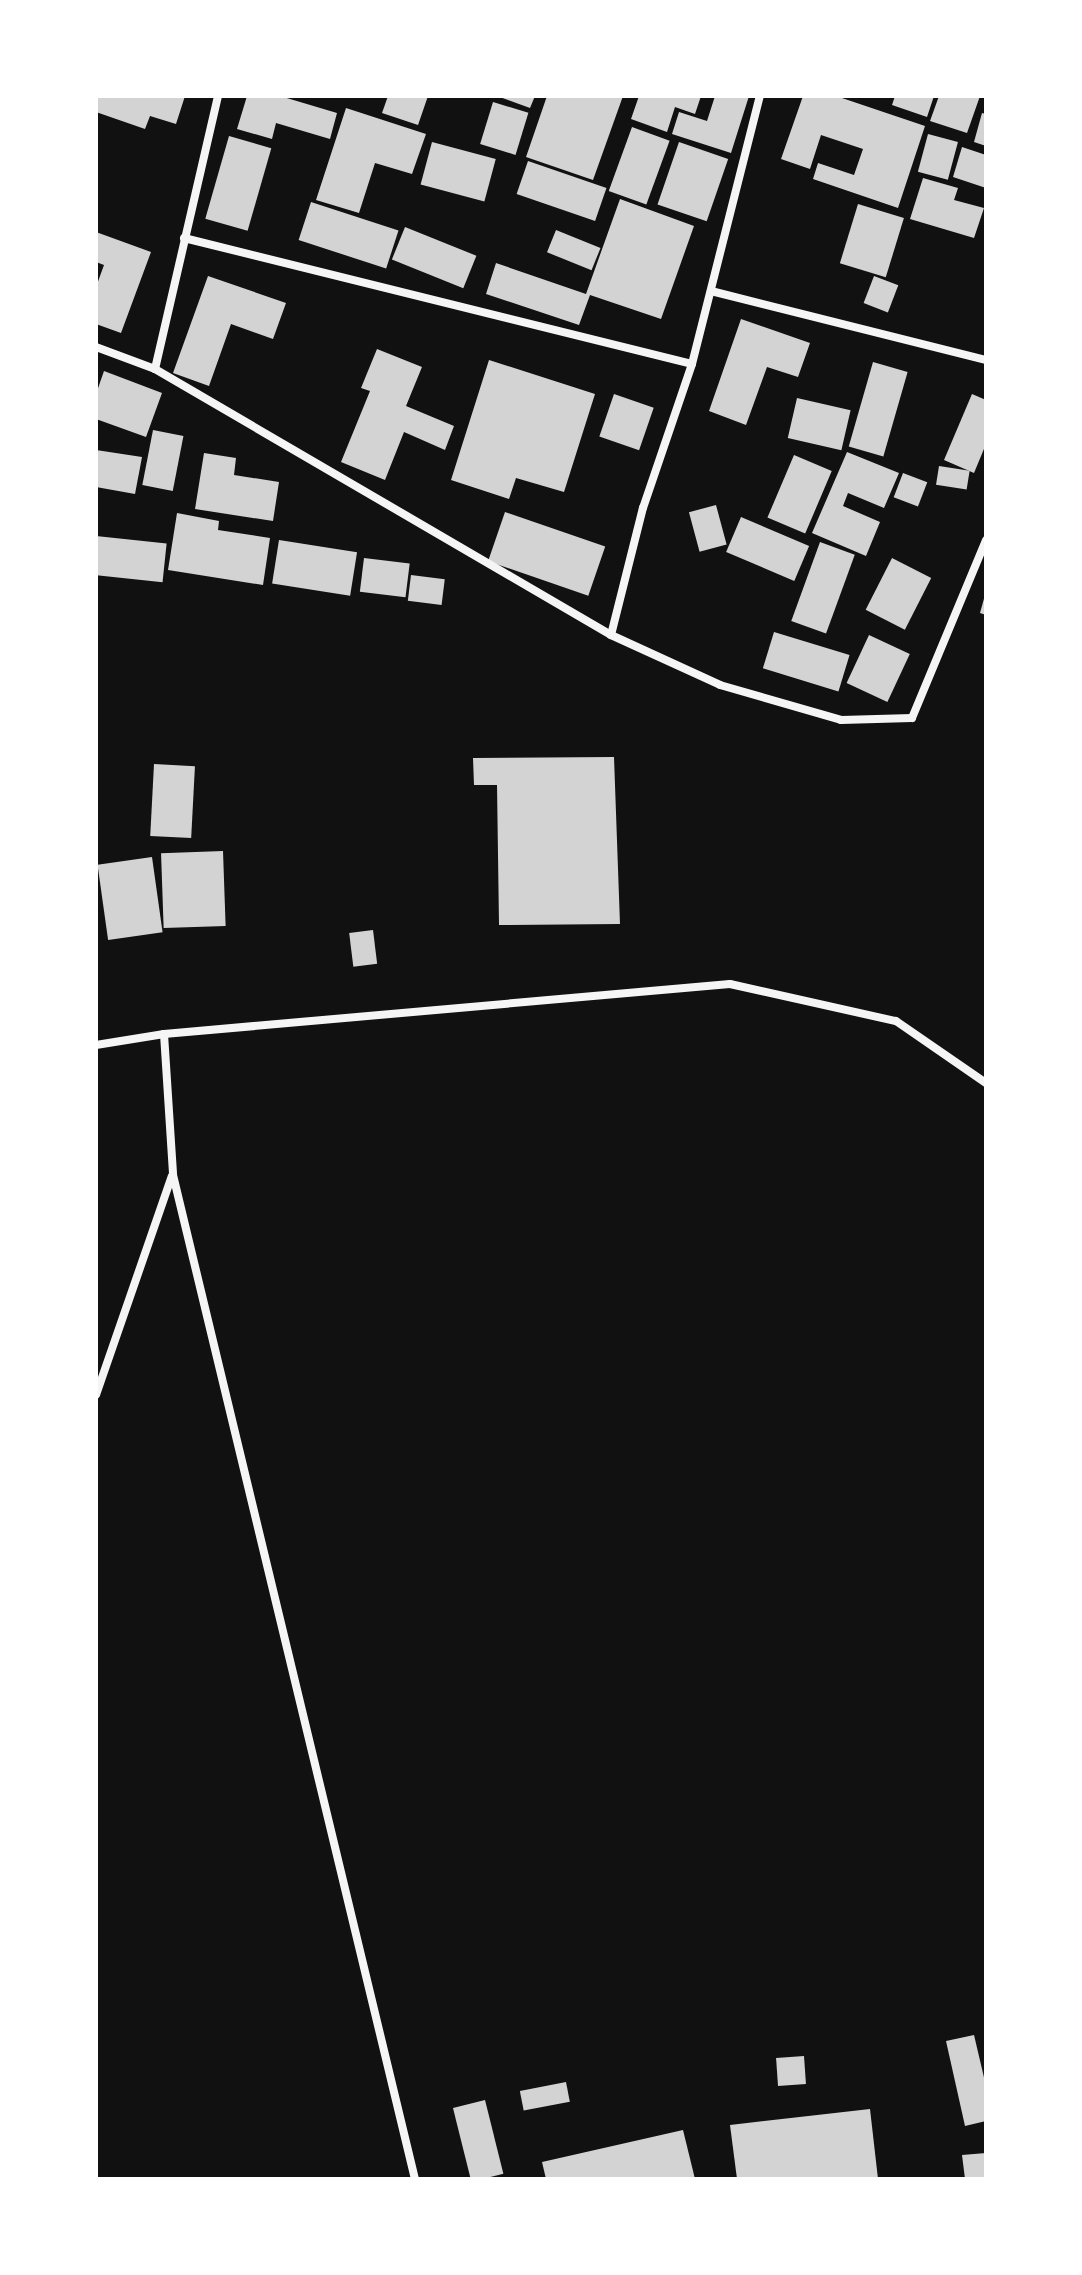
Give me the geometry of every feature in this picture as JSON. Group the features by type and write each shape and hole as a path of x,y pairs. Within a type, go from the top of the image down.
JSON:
{"street":[{"path":"155,369 218,96"},
{"path":"611,635 643,508 692,364 760,96"},
{"path":"184,238 692,364"},
{"path":"711,291 986,360"},
{"path":"96,347 155,369 611,635 720,685 841,720 912,718 986,540"},
{"path":"96,1045 164,1034 730,984 896,1021 986,1083"},
{"path":"164,1034 173,1175 415,2179"},
{"path":"96,1395 173,1175"}],"building":[{"path":"96,96 185,96 176,124 150,116 145,129 96,112"},
{"path":"247,96 280,96 337,113 330,139 276,123 272,139 237,129"},
{"path":"388,96 428,96 418,125 382,113"},
{"path":"497,96 535,96 530,108"},
{"path":"547,96 623,96 593,180 526,157"},
{"path":"639,96 701,96 695,114 675,107 667,132 631,119"},
{"path":"715,96 749,96 731,153 672,134 679,112 707,121"},
{"path":"803,96 836,96 925,126 898,208 813,179 818,163 854,175 863,149 821,135 810,169 781,159"},
{"path":"895,96 934,96 927,117 892,105"},
{"path":"939,96 980,96 967,133 930,121"},
{"path":"493,102 528,113 516,155 480,144"},
{"path":"346,108 426,134 412,174 375,163 359,213 316,200"},
{"path":"982,113 986,114 986,146 974,142"},
{"path":"632,127 670,141 646,205 609,191"},
{"path":"928,134 958,142 948,180 918,172"},
{"path":"229,136 271,148 248,231 205,219"},
{"path":"432,142 496,159 484,202 421,185"},
{"path":"679,142 728,159 707,221 658,204"},
{"path":"962,147 986,155 986,188 953,177"},
{"path":"528,161 606,188 595,221 517,194"},
{"path":"923,178 958,188 954,200 984,208 974,238 910,219"},
{"path":"620,199 694,226 661,319 590,295 579,325 486,294 496,263 586,294"},
{"path":"311,202 398,230 386,268 299,240"},
{"path":"858,204 904,218 886,277 840,263"},
{"path":"405,227 476,256 463,288 392,259"},
{"path":"556,230 601,248 592,270 547,252"},
{"path":"96,232 151,252 121,333 96,324 96,287 104,265 96,262"},
{"path":"208,276 286,303 273,339 231,324 209,386 173,373"},
{"path":"874,276 898,285 888,312 864,303"},
{"path":"741,319 810,343 798,377 767,367 746,425 709,411"},
{"path":"377,349 422,367 406,406 454,426 445,450 404,432 385,480 341,462 370,391 361,388"},
{"path":"489,360 595,394 564,492 516,478 509,499 451,480"},
{"path":"873,362 908,372 883,457 849,447"},
{"path":"104,371 162,393 146,437 96,419 96,394"},
{"path":"614,394 654,408 639,450 599,437"},
{"path":"972,394 986,400 986,444 974,473 944,460"},
{"path":"797,398 851,410 841,450 788,438"},
{"path":"153,430 183,436 173,491 142,485"},
{"path":"96,450 142,457 135,494 96,487"},
{"path":"847,452 899,473 884,508 848,493 843,506 880,522 866,556 812,533"},
{"path":"204,453 236,458 234,475 279,482 273,521 195,509"},
{"path":"794,455 832,471 805,534 767,518"},
{"path":"939,466 970,471 967,490 936,485"},
{"path":"903,473 927,482 918,507 894,497"},
{"path":"716,505 727,545 700,552 689,512"},
{"path":"505,512 605,547 588,596 488,561"},
{"path":"177,513 219,521 218,530 270,538 263,585 168,570"},
{"path":"741,517 809,546 794,581 726,552"},
{"path":"96,536 167,543 163,582 96,575"},
{"path":"279,540 357,552 350,596 272,583"},
{"path":"820,542 855,555 826,634 791,621"},
{"path":"364,558 410,564 406,597 360,592"},
{"path":"892,558 931,578 905,630 866,610"},
{"path":"411,575 445,579 442,605 408,601"},
{"path":"986,595 986,615 980,613"},
{"path":"774,632 850,655 838,691 763,668"},
{"path":"869,635 910,654 887,702 847,683"},
{"path":"614,757 620,924 499,925 497,785 474,785 473,758"},
{"path":"154,764 195,766 191,838 150,836"},
{"path":"223,851 226,926 164,928 161,853"},
{"path":"152,857 163,932 108,940 98,865"},
{"path":"373,930 377,964 353,967 349,933"},
{"path":"974,2035 986,2086 986,2121 965,2126 946,2041"},
{"path":"804,2056 806,2084 778,2086 776,2058"},
{"path":"566,2082 570,2102 524,2111 520,2091"},
{"path":"485,2100 503,2174 471,2179 453,2108"},
{"path":"870,2109 878,2179 737,2179 730,2125"},
{"path":"683,2130 695,2179 546,2179 542,2162"},
{"path":"986,2153 986,2179 965,2179 962,2155"}]}
